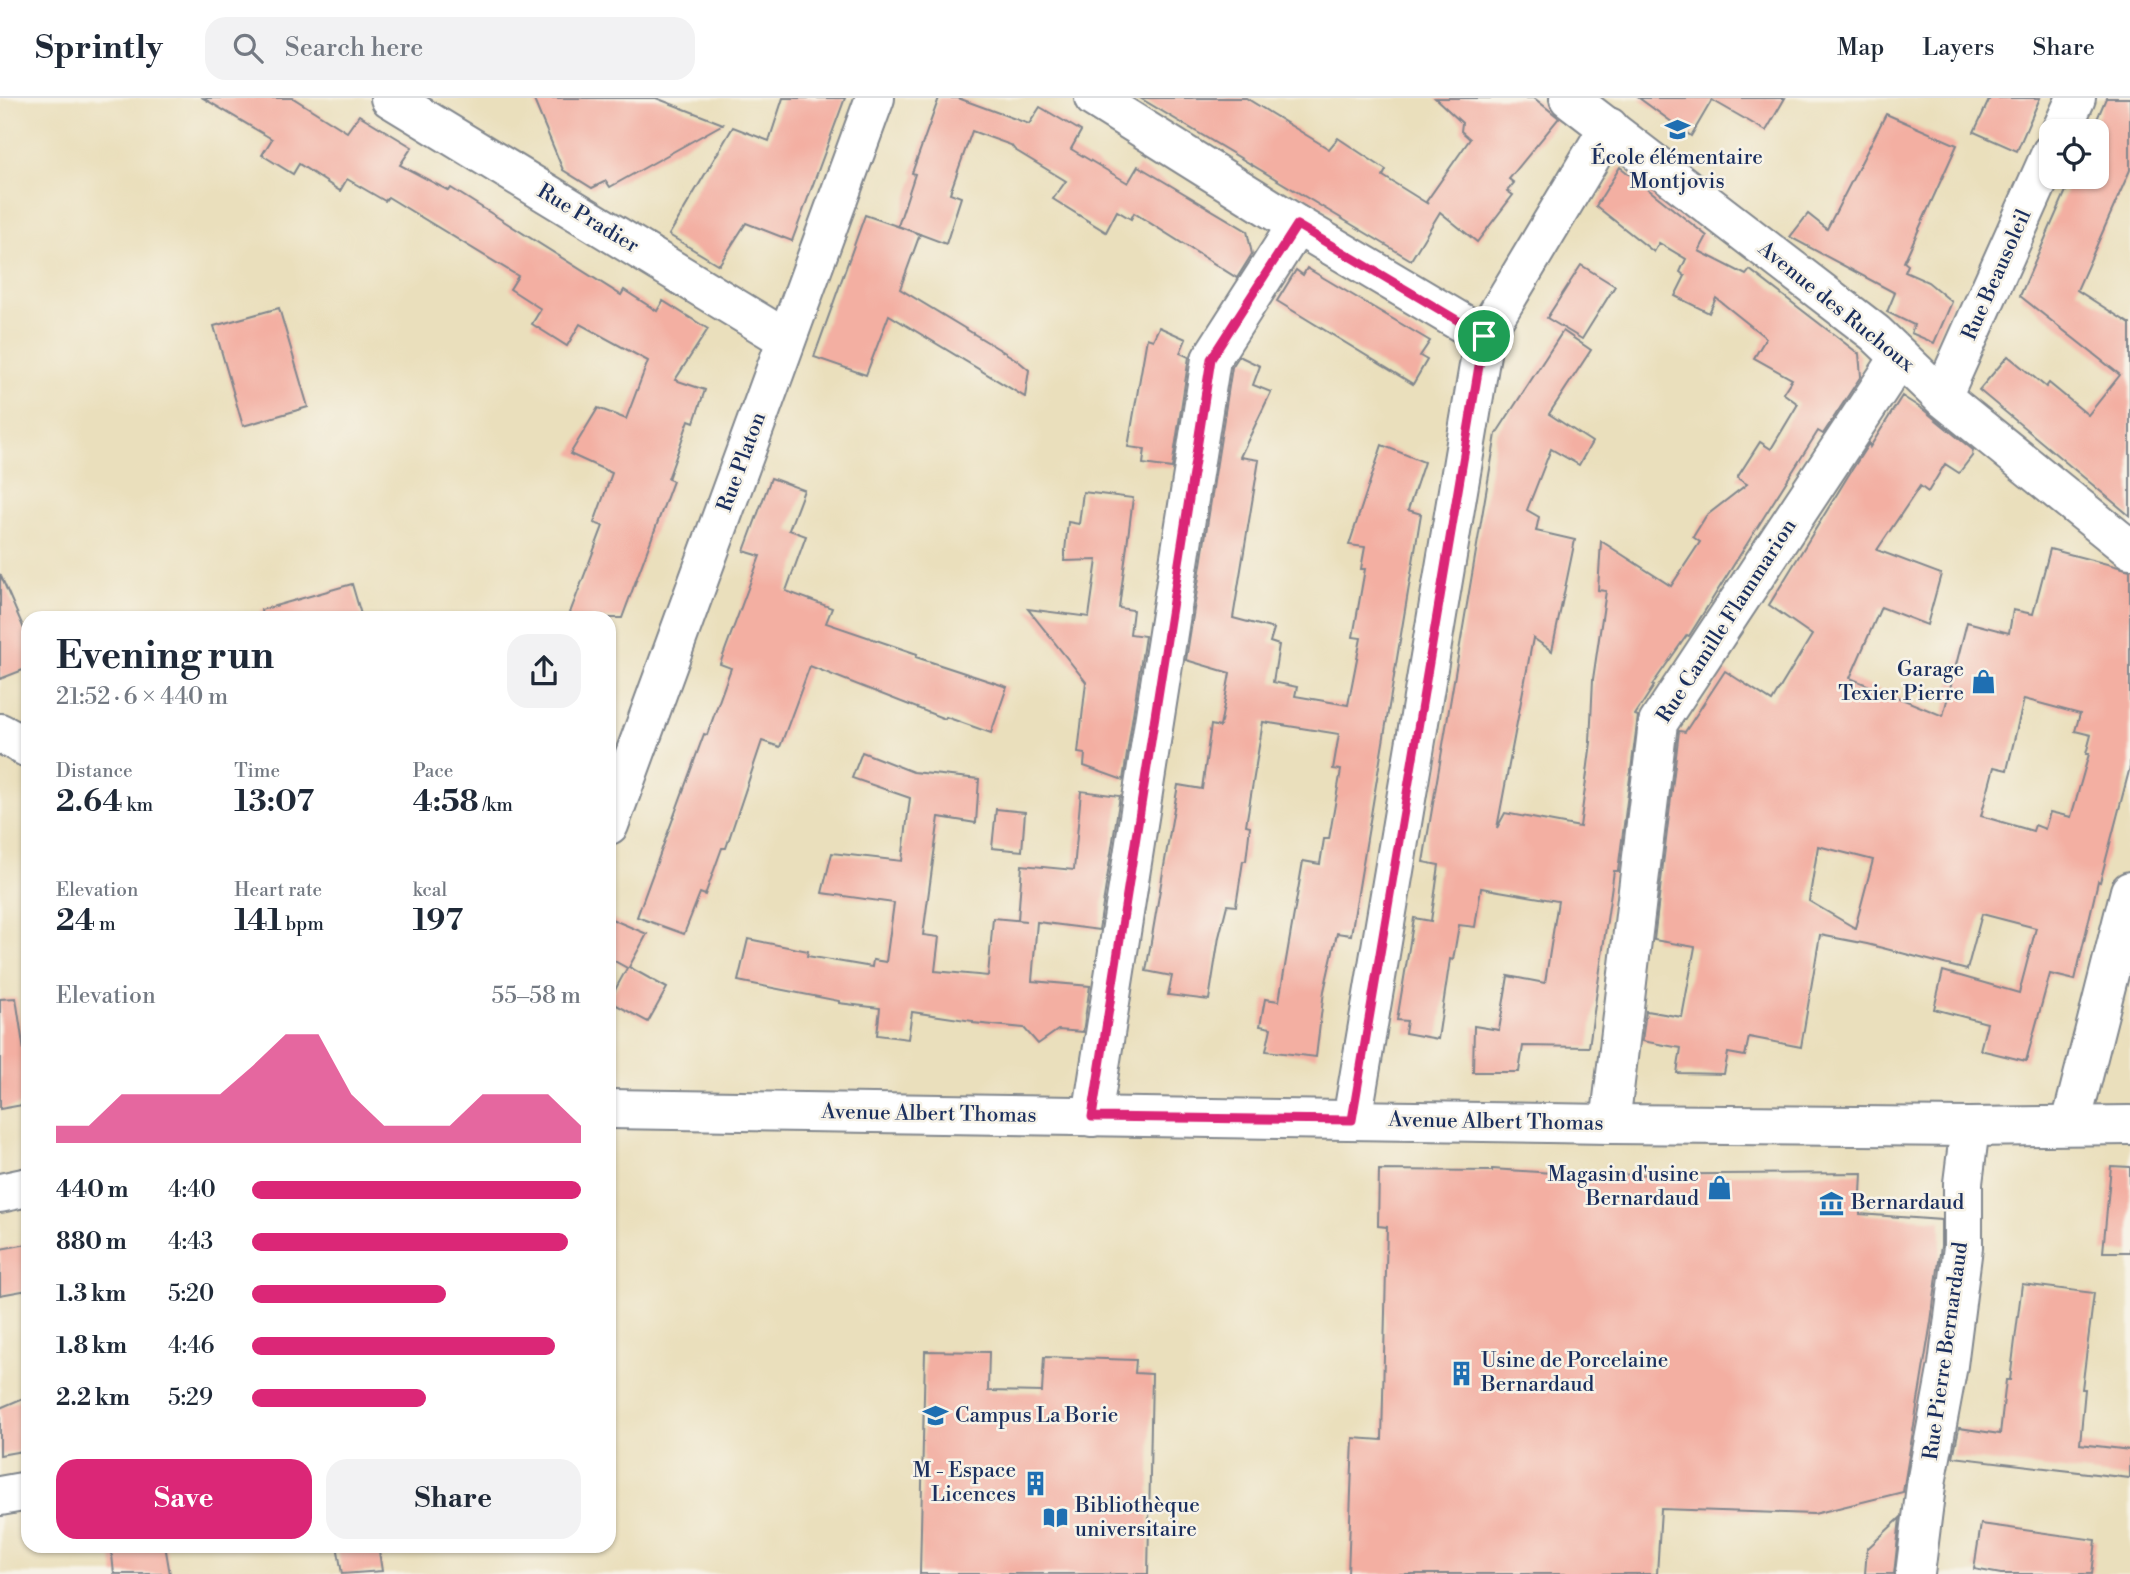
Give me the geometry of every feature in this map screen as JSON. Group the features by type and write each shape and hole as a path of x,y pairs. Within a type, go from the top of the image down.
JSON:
{"street":[{"name":"Rue Pradier","path":"390,98 786,339"},
{"name":"Rue Platon","path":"616,806 875,98"},
{"path":"1094,98 1297,225 1484,336"},
{"name":"Avenue des Ruchoux","path":"1569,98 1875,333 1942,397 2130,549"},
{"path":"2066,119 2076,98"},
{"path":"1352,1120 1484,336 1609,127"},
{"name":"Rue Beausoleil","path":"1942,397 2039,180"},
{"path":"1092,1117 1211,359 1297,225"},
{"name":"Rue Camille Flammarion","path":"1610,1124 1658,723 1900,357"},
{"path":"0,733 21,744"},
{"path":"2071,1124 2130,891"},
{"name":"Avenue Albert Thomas","path":"616,1110 1610,1124 1970,1127 2130,1125"},
{"name":"Rue Pierre Bernardaud","path":"1915,1574 1927,1478 1948,1365 1963,1247 1964,1183 1970,1127"},
{"path":"0,1193 21,1188"},
{"path":"0,1496 21,1492"}],"building":[{"path":"203,98 293,98 347,132 359,115 412,147 400,165 449,191 451,188 621,295 624,290 657,311 663,301 708,329 675,380 705,390 694,422 689,420 668,479 673,481 622,618 616,618 616,611 571,611 603,526 594,523 612,473 570,454 598,408 626,419 648,361 580,324 567,346 532,324 541,309 510,289 518,276 388,197 385,201 347,179 340,191 299,164 293,174 262,155 272,139"},
{"path":"533,98 656,98 723,124 610,187 606,181 592,188 563,170"},
{"path":"783,98 845,98 792,241 746,223 719,265 669,235 733,127 769,141"},
{"path":"939,98 958,98 1029,124 1040,107 1081,131 1071,149 1128,183 1138,166 1247,231 1252,254 1237,278 1134,213 1131,219 1117,211 1106,232 1053,199 1066,181 1011,145 972,131 950,193 961,197 946,244 898,226 915,174 912,173"},
{"path":"1140,98 1246,98 1329,149 1338,138 1386,170 1383,176 1428,204 1426,202 1470,139 1461,131 1462,123 1435,98 1534,98 1559,118 1509,179 1514,183 1507,191 1513,195 1477,242 1440,212 1411,260"},
{"path":"1639,98 1785,98 1766,131 1712,100 1691,136"},
{"path":"1990,98 2040,98 2017,151 1974,132"},
{"path":"2106,98 2130,98 2130,170 2077,290 2130,324 2130,516 1979,390 2008,356 2046,387 2049,383 2088,415 2120,375 2020,296 2067,189 2109,189 2109,119 2097,119"},
{"path":"1886,114 1957,145 1904,262 1908,265 1905,272 1928,282 1952,302 1934,343 1911,333 1914,325 1887,312 1895,293 1790,237 1808,214 1827,229"},
{"path":"1620,167 1707,236 1699,251 1746,275 1750,270 1859,354 1861,376 1823,434 1818,431 1689,636 1687,635 1652,685 1654,686 1635,715 1638,716 1618,871 1614,871 1589,1047 1523,1046 1519,1072 1473,1072 1474,1026 1499,1030 1508,976 1545,983 1558,901 1481,888 1475,927 1459,925 1453,960 1450,959 1438,1039 1405,1033 1407,1021 1397,1020 1414,918 1431,921 1439,865 1423,862 1496,434 1563,331 1591,350 1549,414 1592,442 1579,465 1551,449 1527,510 1539,517 1536,531 1575,540 1552,651 1533,638 1497,828 1505,813 1580,827 1591,742 1593,679 1606,591 1598,590 1601,541 1671,586 1700,542 1693,537 1706,516 1747,484 1737,478 1760,442 1771,449 1798,404 1783,393 1792,379 1754,358 1766,338 1716,298 1709,313 1675,296 1685,276 1680,272 1686,259 1659,243 1654,252 1596,206"},
{"path":"865,215 920,234 900,289 1029,370 1025,397 889,315 866,375 814,357"},
{"path":"1581,265 1615,286 1582,339 1547,318"},
{"path":"1307,268 1430,341 1420,356 1427,360 1413,384 1277,301 1296,270 1303,275"},
{"path":"279,308 308,407 243,426 214,326"},
{"path":"1159,327 1186,339 1180,353 1189,357 1172,468 1143,464 1145,449 1128,447 1147,338 1153,340"},
{"path":"1239,356 1260,366 1253,385 1271,392 1240,457 1259,460 1233,618 1274,629 1270,642 1279,645 1273,682 1297,687 1295,696 1348,705 1361,638 1353,637 1365,569 1361,569 1365,547 1349,545 1382,445 1424,462 1408,510 1421,514 1351,935 1337,933 1324,991 1316,1057 1266,1051 1271,1028 1260,1026 1265,999 1279,1001 1303,861 1320,864 1324,839 1329,839 1341,770 1333,769 1339,734 1263,722 1246,825 1250,826 1246,861 1243,861 1236,906 1227,905 1209,1000 1168,995 1172,976 1146,971 1178,785 1202,789 1211,725 1220,727 1230,673 1186,660 1232,367"},
{"path":"1902,396 1973,450 1972,456 1959,473 1945,464 1928,492 1920,486 1877,550 1941,574 1927,625 1881,607 1850,678 1943,716 1967,622 2009,633 2013,610 2033,614 2050,549 2130,570 2130,767 2100,882 2098,881 2075,980 2050,974 2026,1061 1980,1050 1987,1023 1934,1009 1943,971 2019,993 2036,928 1982,914 1967,970 1867,944 1820,935 1801,1047 1749,1037 1745,1056 1728,1053 1724,1074 1677,1073 1681,1048 1642,1041 1646,1011 1682,1017 1695,947 1654,940 1679,731 1685,732 1725,671 1772,701 1812,635 1769,605 1869,443 1870,447","holes":["2024,699 2080,714 2075,731 2091,735 2086,754 2089,754 2071,817 2050,812 2045,829 2035,825 2033,831 1981,816 1994,767 2007,770","1818,846 1873,860 1855,928 1809,901"]},
{"path":"771,478 804,490 789,530 806,536 786,591 832,608 826,623 1007,687 991,733 946,717 945,719 810,666 780,747 762,741 726,848 722,848 705,895 700,893 684,934 637,917 731,668 720,664 760,556 744,551"},
{"path":"1083,492 1133,498 1119,608 1133,610 1130,634 1145,636 1123,780 1084,766 1085,754 1078,753 1086,682 1028,609 1089,617 1097,560 1064,561 1068,522 1079,524"},
{"path":"0,574 21,622 21,671 0,679"},
{"path":"352,584 360,611 261,611"},
{"path":"862,752 913,772 979,779 976,823 939,817 923,935 939,937 935,971 988,976 993,918 1026,921 1018,920 1022,865 1074,870 1081,791 1120,796 1099,930 1037,922 1032,981 1090,986 1083,1032 1058,1030 1038,1044 1024,1028 973,1023 912,1012 908,1039 877,1035 880,1008 839,1003 738,981 748,939 808,951 807,956 872,967 873,960 886,962 894,903 822,893 832,853 902,861 910,798 852,778"},
{"path":"996,809 1025,812 1022,851 992,848"},
{"path":"616,921 647,934 629,967 667,988 648,1022 616,1005 616,988 627,968 616,962"},
{"path":"16,998 21,1031 21,1105 0,1109 0,999"},
{"path":"2111,1166 2130,1167 2130,1252 2103,1252"},
{"path":"1492,1169 1582,1175 1862,1173 1860,1214 1941,1220 1941,1246 1931,1322 1903,1492 1814,1514 1661,1509 1657,1574 1348,1574 1353,1438 1382,1440 1387,1227 1378,1226 1379,1170"},
{"path":"21,1245 21,1291 0,1295 0,1249"},
{"path":"2022,1284 2094,1293 2082,1389 2085,1389 2080,1444 2130,1450 2130,1478 1953,1457 1959,1428 2000,1434"},
{"name":"M - Espace Licences","path":"925,1351 989,1352 988,1391 1042,1392 1044,1357 1136,1360 1135,1373 1152,1374 1148,1574 920,1574"},
{"path":"21,1399 21,1451 0,1455 0,1408"},
{"path":"1900,1518 1894,1574 1865,1574 1867,1549"},
{"path":"1981,1524 2096,1540 2092,1574 2001,1574 1974,1569"},
{"path":"112,1553 166,1553 170,1574 114,1574"},
{"path":"338,1553 379,1553 382,1571 342,1574"}],"place":[{"name":"École élémentaire Montjovis","path":"1677,129"},
{"name":"Garage Texier Pierre","path":"1984,682"},
{"name":"Magasin d'usine Bernardaud","path":"1719,1187"},
{"name":"Bernardaud","path":"1831,1203"},
{"name":"Usine de Porcelaine Bernardaud","path":"1461,1373"},
{"name":"Campus La Borie","path":"935,1416"},
{"name":"M - Espace Licences","path":"1036,1483"},
{"name":"Bibliothèque universitaire","path":"1055,1518"}],"route":[{"path":"1297,225 1484,336 1352,1120 1092,1117 1211,359 1297,225"}]}
